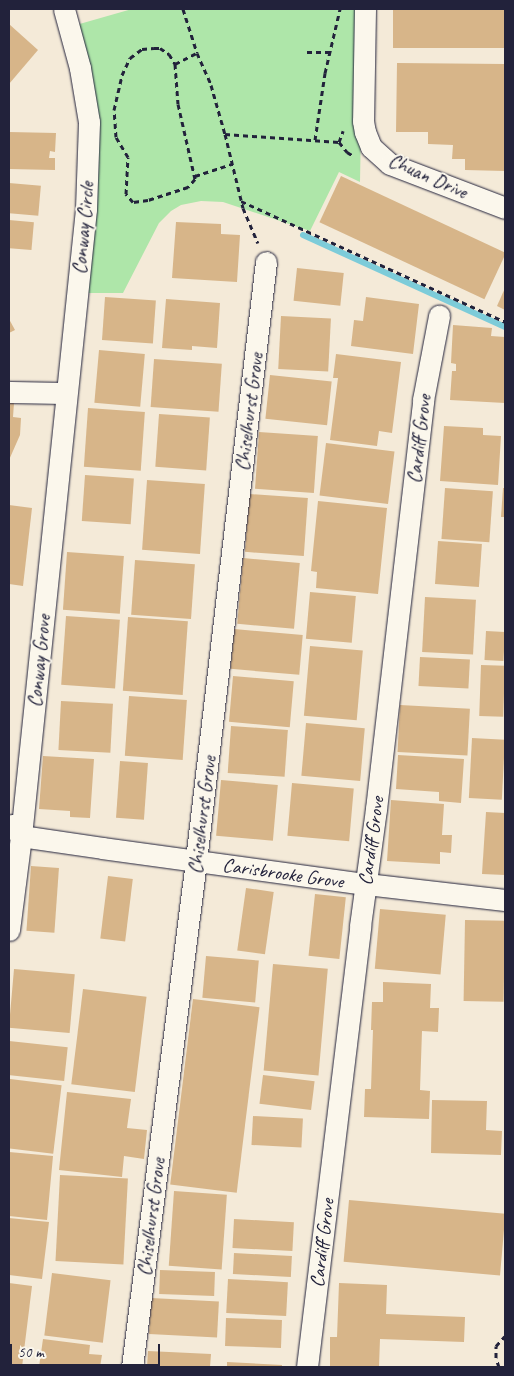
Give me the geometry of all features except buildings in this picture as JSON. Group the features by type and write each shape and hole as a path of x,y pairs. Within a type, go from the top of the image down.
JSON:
{"street":[{"name":"Conway Circle","path":"64,9 80,68 89,122 86,209 66,392"},
{"name":"Chuan Drive","path":"365,9 363,121 364,132 371,147 390,164 505,208"},
{"name":"Chiselhurst Grove","path":"132,1367 196,860 266,262"},
{"name":"Cardiff Grove","path":"307,1367 423,400 439,316"},
{"path":"9,392 66,392"},
{"name":"Conway Grove","path":"9,930 15,828 66,392"},
{"name":"Carisbrooke Grove","path":"15,828 196,860 366,884 505,900"}],"path":[{"path":"183,9 197,53 211,85 233,164 241,201 266,262"},
{"path":"316,140 329,52 340,9"},
{"path":"149,48 164,50 175,64 182,125 195,176 194,183 188,187 148,200 133,202 126,194 128,157 117,141 114,118 124,70 130,58 138,51 149,48"},
{"path":"307,52 329,52"},
{"path":"175,64 197,53"},
{"path":"225,134 339,142"},
{"path":"195,176 233,164"},
{"path":"241,201 505,322"},
{"path":"499,1367 496,1358 496,1346 505,1336"}],"green space":[{"path":"132,9 363,9 360,182 339,172 310,231 223,202 201,201 181,205 171,211 159,223 123,293 81,293 96,144 69,27"}],"waterway":[{"path":"303,235 505,327"}]}
